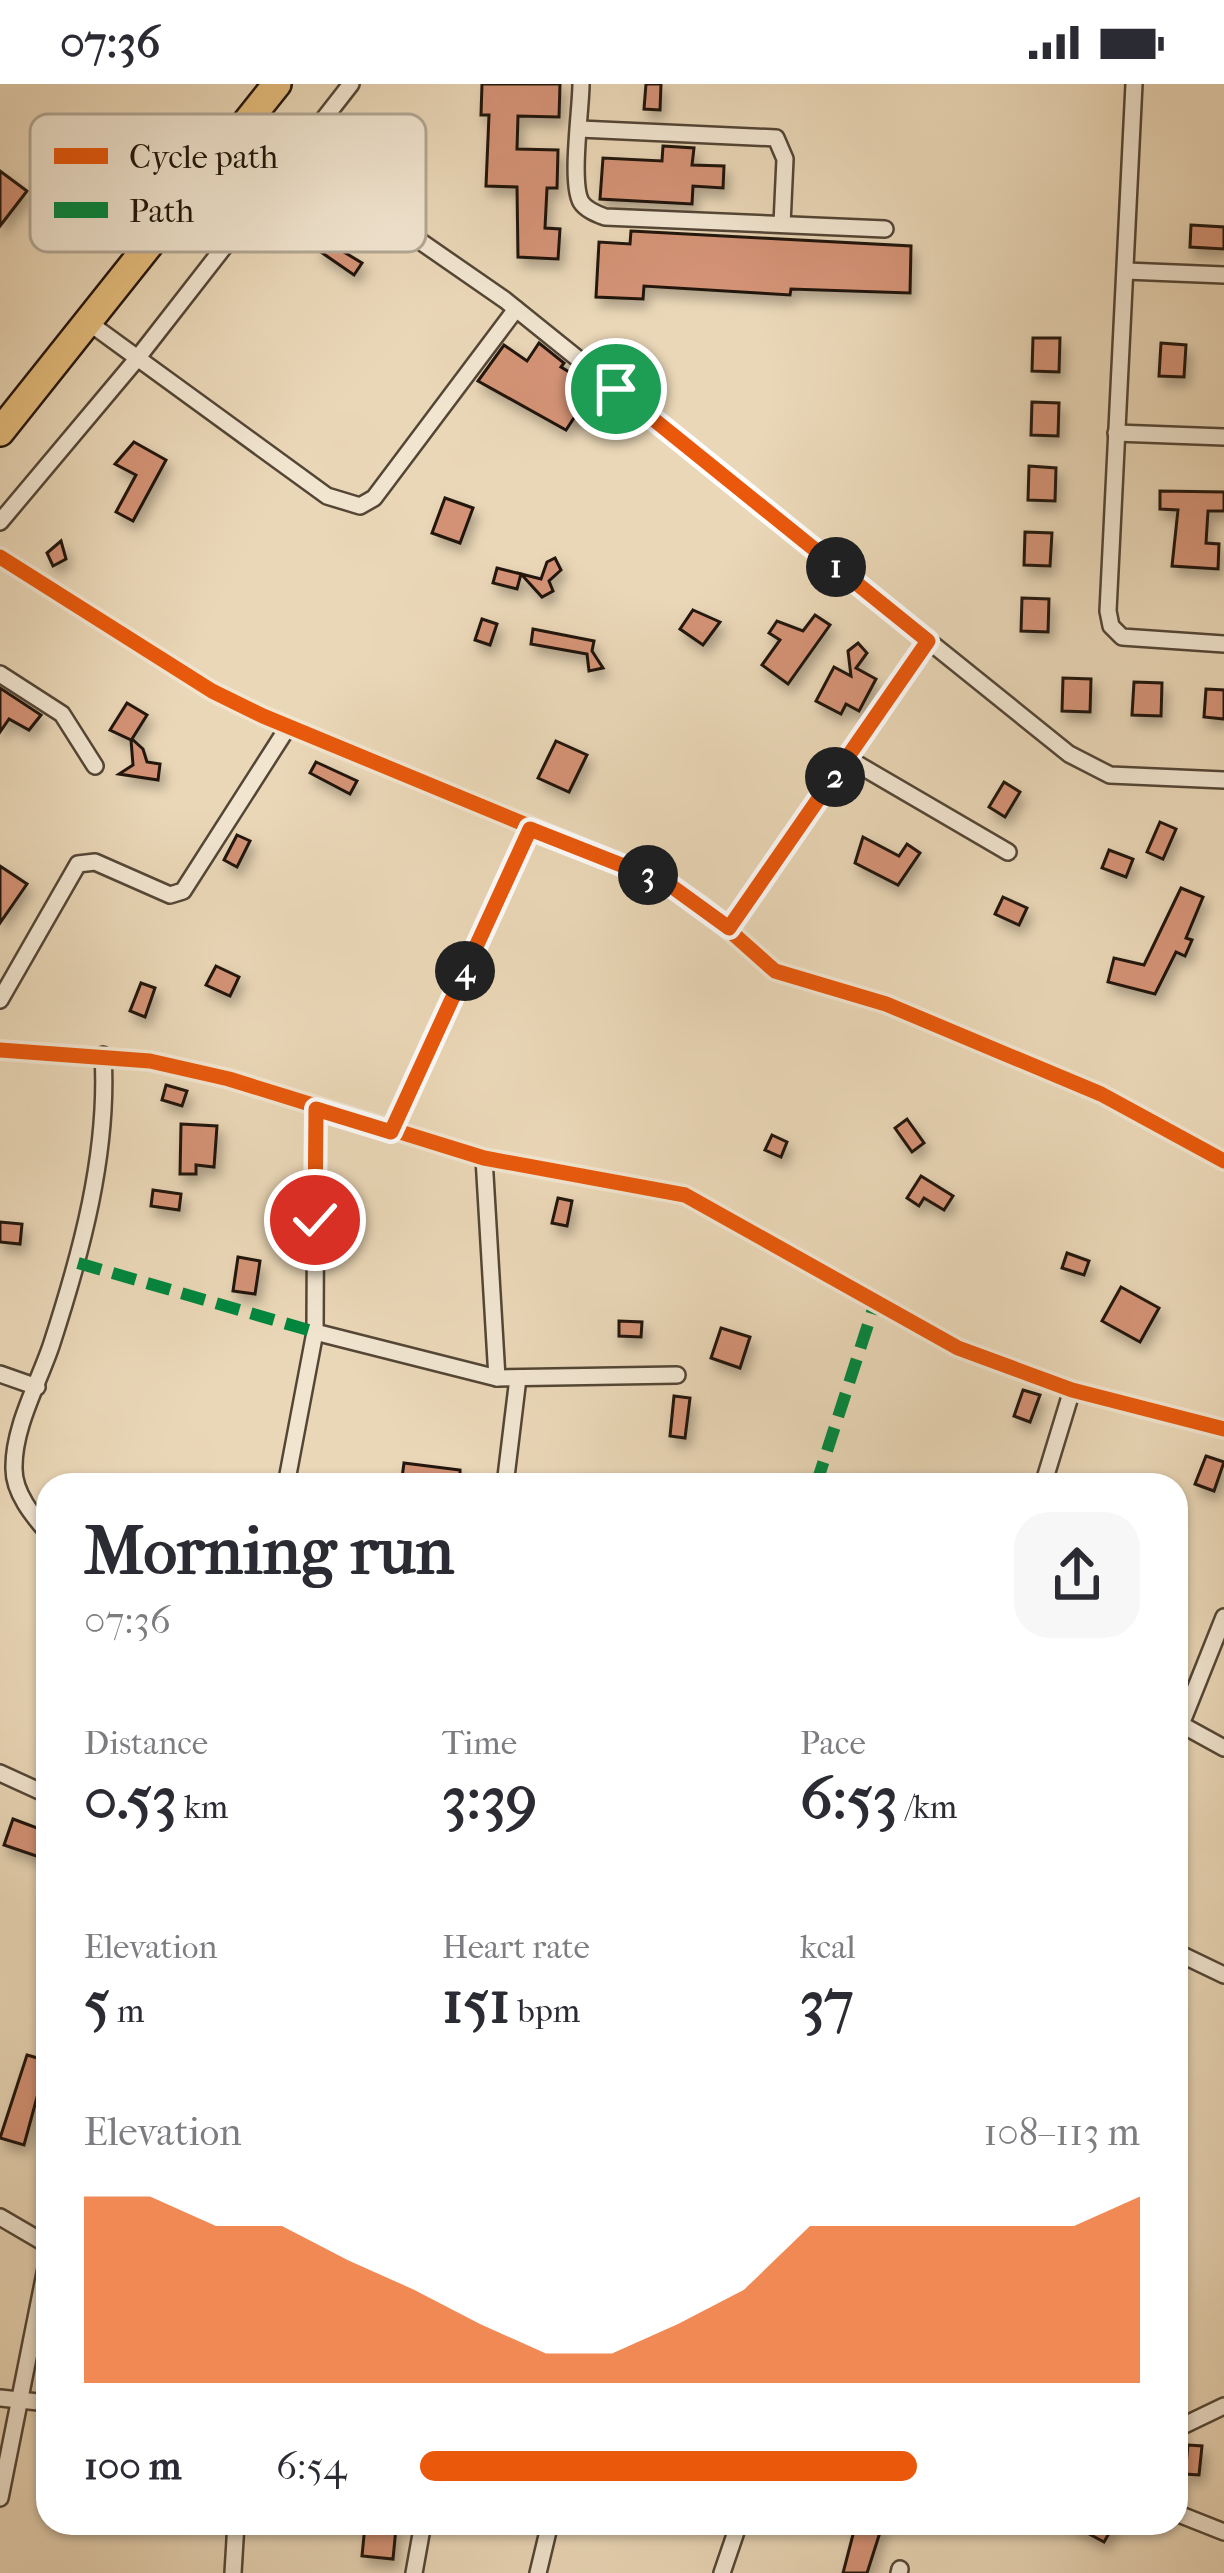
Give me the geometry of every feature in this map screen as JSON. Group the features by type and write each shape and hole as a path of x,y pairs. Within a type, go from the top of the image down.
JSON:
{"highway":[{"path":"253,114 277,84"},
{"path":"0,432 144,252"}],"street":[{"path":"327,114 351,84"},
{"path":"581,84 580,200 591,212 605,217 885,229"},
{"path":"1134,84 1111,626 1122,637 1224,644"},
{"path":"580,129 776,139 785,159 782,224"},
{"path":"426,244 516,309 1090,767 1132,778 1224,780"},
{"path":"0,522 219,252"},
{"path":"1126,271 1224,275"},
{"path":"88,322 327,496 361,506 374,498 516,309"},
{"path":"1116,433 1224,436"},
{"path":"0,557 212,691 288,727 667,883 729,928 775,971 886,1004 1101,1094 1224,1161"},
{"path":"729,928 928,641"},
{"path":"0,674 62,714 95,766"},
{"path":"0,1000 78,864 95,862 170,896 183,891 288,727"},
{"path":"847,758 1008,852"},
{"path":"391,1132 530,829"},
{"path":"0,1050 103,1055 229,1079 484,1158 685,1196 958,1348 1072,1390 1224,1429"},
{"path":"36,1519 13,1474 16,1442 78,1263 94,1180 103,1055"},
{"path":"288,1473 315,1332 316,1109"},
{"path":"484,1158 497,1378"},
{"path":"315,1332 497,1378 677,1375"},
{"path":"0,1373 37,1387"},
{"path":"506,1473 518,1378"},
{"path":"1047,1473 1072,1390"},
{"path":"1188,1711 1224,1617"},
{"path":"1188,1735 1224,1748"},
{"path":"0,1773 36,1790"},
{"path":"1188,1958 1224,1975"},
{"path":"0,2217 36,2238"},
{"path":"0,2498 8,2400 36,2301"},
{"path":"1188,2423 1224,2406"},
{"path":"1188,2518 1224,2532"},
{"path":"232,2573 235,2535"},
{"path":"414,2573 421,2535"},
{"path":"538,2573 547,2535"},
{"path":"722,2573 735,2535"}],"building":[{"path":"482,84 560,84 559,117 518,116 517,149 558,150 557,188 547,188 545,228 560,229 558,259 518,257 517,187 486,186 489,115 481,115"},
{"path":"646,84 661,84 660,110 644,109"},
{"path":"663,146 694,148 692,165 724,166 723,188 693,186 692,204 600,199 603,158 662,161"},
{"path":"0,171 27,191 0,226"},
{"path":"1191,225 1224,227 1224,249 1190,247"},
{"path":"631,231 911,246 910,293 791,289 790,295 644,286 643,299 596,297 599,242 630,244"},
{"path":"321,252 344,252 362,263 354,275"},
{"path":"1033,338 1060,338 1059,372 1032,371"},
{"path":"539,343 564,363 561,367 594,387 566,430 478,381 504,345 527,361"},
{"path":"1161,343 1186,345 1184,377 1159,376"},
{"path":"1032,402 1059,403 1058,436 1031,435"},
{"path":"134,442 166,460 133,521 116,512 136,475 115,464"},
{"path":"1029,466 1056,468 1055,501 1028,500"},
{"path":"1160,491 1224,492 1224,511 1208,511 1206,543 1219,544 1218,569 1172,566 1178,510 1160,509"},
{"path":"445,498 473,508 460,543 432,533"},
{"path":"1025,532 1052,533 1050,566 1024,565"},
{"path":"61,541 66,559 53,566 47,553"},
{"path":"555,558 561,570 549,581 553,591 542,597 521,574 541,579 547,562"},
{"path":"497,568 521,574 517,589 493,583"},
{"path":"1022,598 1049,599 1048,632 1021,631"},
{"path":"693,610 720,622 703,645 680,629"},
{"path":"815,615 830,625 788,684 762,665 780,640 769,633 777,621 803,631"},
{"path":"482,619 497,624 490,645 475,640"},
{"path":"533,629 594,641 592,651 603,668 589,671 587,654 531,644"},
{"path":"858,643 867,653 856,668 876,679 859,711 846,704 841,714 816,701 834,667 851,676 848,651"},
{"path":"1063,678 1091,679 1090,712 1062,711"},
{"path":"1134,682 1162,683 1161,716 1132,715"},
{"path":"0,688 41,715 29,730 9,719 0,732"},
{"path":"1206,689 1224,690 1224,719 1204,717"},
{"path":"127,703 147,715 132,739 143,749 147,762 160,764 158,780 119,774 133,765 131,740 110,730"},
{"path":"556,741 587,755 569,792 538,778"},
{"path":"316,762 357,781 350,794 310,773"},
{"path":"1004,782 1020,792 1005,817 989,807"},
{"path":"1160,822 1176,829 1163,859 1147,852"},
{"path":"237,835 250,841 237,867 224,860"},
{"path":"863,837 899,856 907,844 920,853 898,885 855,863"},
{"path":"1109,850 1133,859 1126,877 1102,868"},
{"path":"0,866 27,884 0,923"},
{"path":"1181,888 1203,897 1186,938 1192,940 1185,956 1176,952 1155,994 1108,982 1114,958 1144,965"},
{"path":"1003,897 1027,908 1019,925 995,914"},
{"path":"216,966 239,977 230,996 206,985"},
{"path":"141,983 155,988 145,1017 130,1011"},
{"path":"166,1085 187,1091 182,1106 162,1100"},
{"path":"907,1119 924,1143 912,1152 895,1128"},
{"path":"181,1124 217,1126 214,1167 196,1165 196,1174 180,1174"},
{"path":"772,1135 787,1142 781,1157 765,1150"},
{"path":"921,1176 953,1196 944,1210 924,1198 919,1206 907,1198"},
{"path":"153,1190 181,1194 179,1210 151,1206"},
{"path":"558,1198 572,1201 567,1226 552,1223"},
{"path":"0,1222 22,1224 20,1244 0,1242"},
{"path":"1067,1253 1089,1261 1084,1275 1062,1268"},
{"path":"238,1257 260,1261 255,1294 233,1291"},
{"path":"1121,1287 1159,1308 1140,1342 1102,1321"},
{"path":"619,1321 642,1322 641,1337 619,1336"},
{"path":"721,1328 750,1337 740,1368 711,1358"},
{"path":"1023,1390 1040,1395 1030,1422 1014,1416"},
{"path":"674,1396 690,1398 685,1438 670,1436"},
{"path":"1206,1456 1224,1462 1214,1491 1195,1484"},
{"path":"404,1463 460,1470 460,1473 403,1473"},
{"path":"13,1819 36,1828 36,1856 4,1845"},
{"path":"27,2055 36,2058 36,2101 24,2145 0,2138"},
{"path":"1188,2445 1202,2446 1199,2475 1188,2474"},
{"path":"364,2535 395,2535 393,2559 362,2556"},
{"path":"853,2535 879,2535 867,2573 843,2573"}],"marked path":[{"path":"78,1263 315,1332"},
{"path":"820,1473 874,1306"}],"cycle path":[{"path":"0,557 212,691 263,716 667,883 702,906 775,971 886,1004 1101,1094 1224,1161"},
{"path":"0,1050 150,1061 229,1079 484,1158 685,1195 958,1348 1072,1390 1224,1429"}],"route":[{"path":"315,1220 316,1109 391,1132 530,829 667,883 729,928 928,641 616,389"}]}
